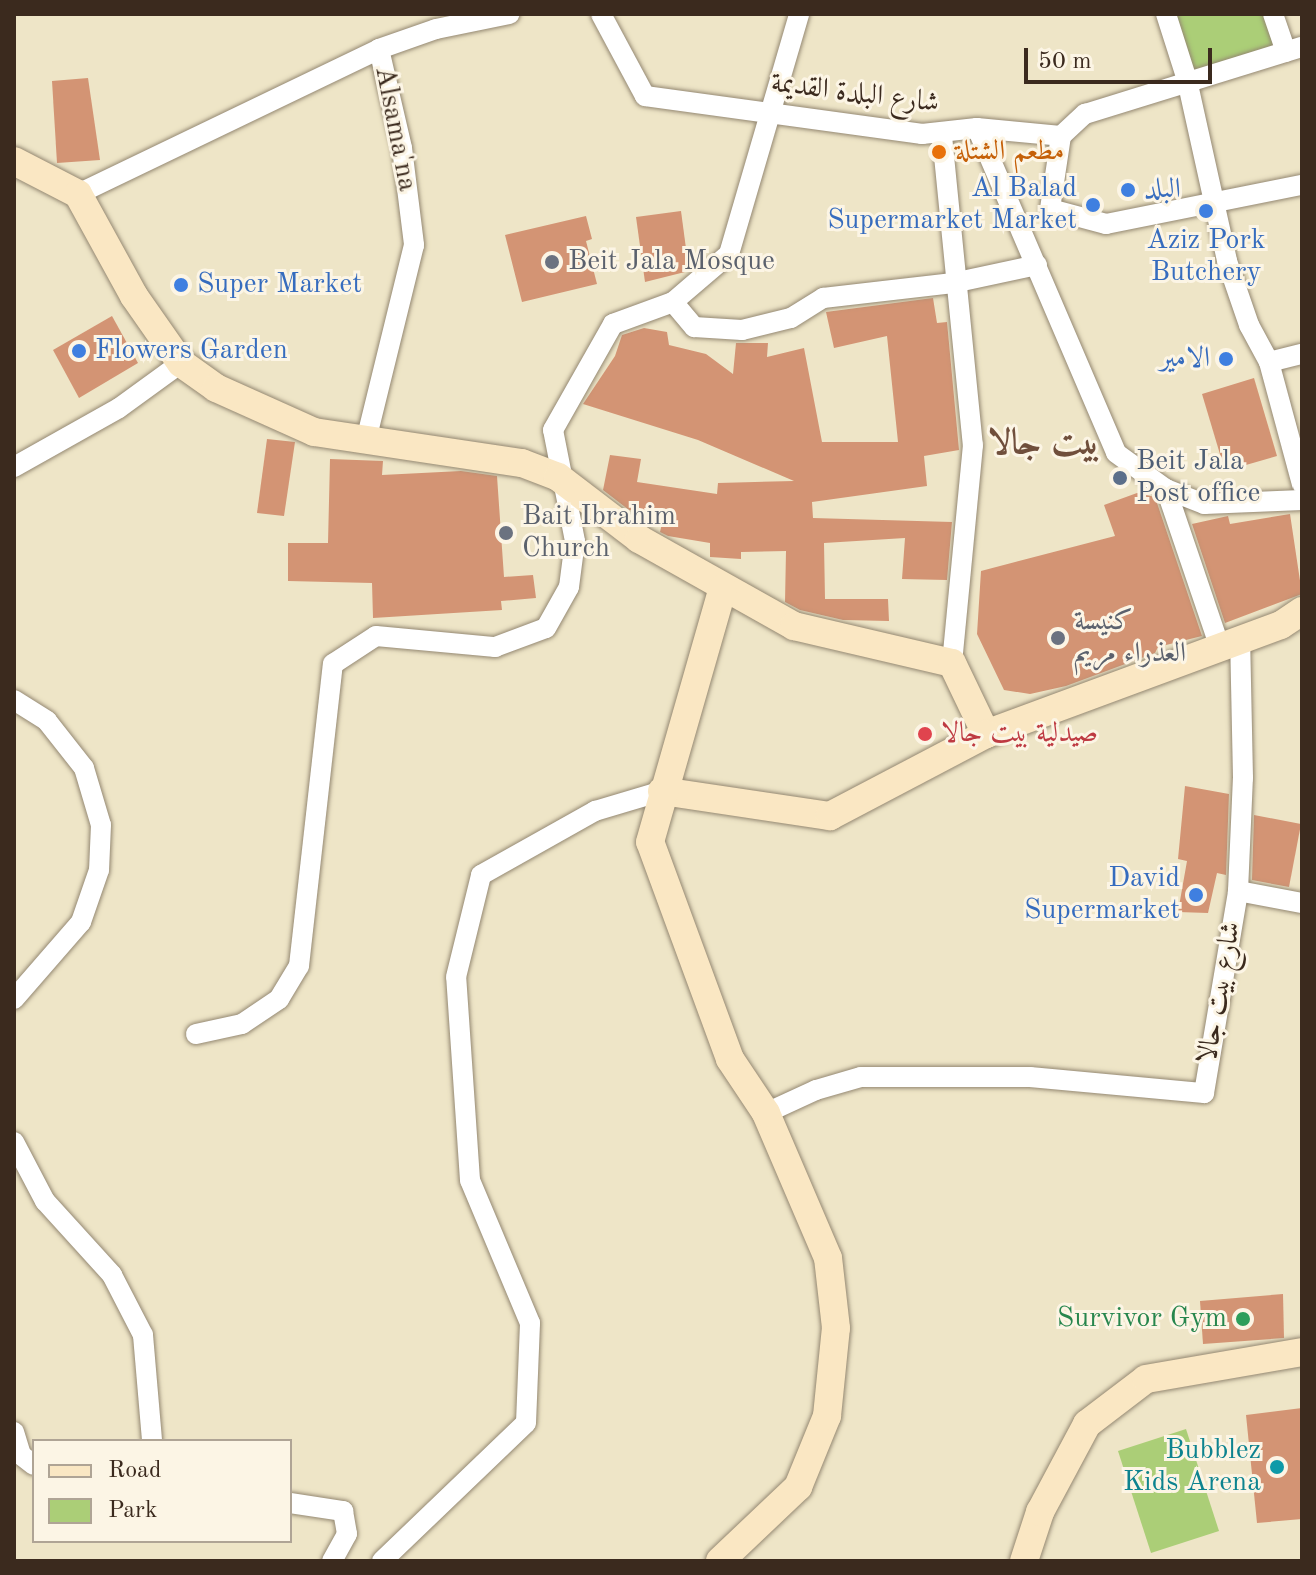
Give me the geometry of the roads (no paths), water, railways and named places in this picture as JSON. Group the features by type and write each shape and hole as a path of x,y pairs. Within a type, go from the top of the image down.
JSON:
{"street":[{"path":"379,49 436,29 509,14"},
{"name":"شارع البلدة القديمة","path":"601,14 645,96 942,136 977,128 1061,136"},
{"path":"196,1034 242,1024 279,999 299,966 333,664 376,636 495,647 546,628 569,587 575,541 558,477 553,430 613,324 673,302 729,254 799,14"},
{"path":"1166,14 1187,80 1227,261 1249,325 1269,362 1302,484"},
{"path":"1273,14 1294,50 1187,80 1085,114 1061,136 1050,209 1106,224 1302,185"},
{"name":"Alsama'na","path":"78,194 379,49 402,148 414,245 366,441"},
{"path":"977,128 1116,453 1166,489 1204,504 1302,500"},
{"path":"942,136 953,283 967,351 973,445 952,663 986,734"},
{"path":"14,161 78,194 134,296 181,363 216,388 314,432 522,463 558,477 639,539 794,626 952,663"},
{"path":"673,302 694,327 742,330 791,318 823,298 953,283 1037,265"},
{"path":"1269,362 1302,354"},
{"path":"14,467 119,408 181,363"},
{"name":"شارع بيت جالا","path":"766,1113 816,1090 861,1077 1030,1077 1204,1093 1238,891 1243,778 1230,643 1166,489"},
{"path":"720,1561 798,1487 827,1416 836,1328 828,1258 766,1113 730,1059 650,842 662,791 723,588"},
{"path":"382,1561 526,1423 530,1323 470,1180 456,977 481,875 595,811 662,791 830,816 986,734 1230,643 1302,611"},
{"path":"14,700 47,721 84,768 101,825 99,870 81,922 14,999"},
{"path":"1238,891 1302,903"},
{"path":"14,1142 45,1201 112,1275 143,1335 152,1439"},
{"path":"1024,1561 1040,1512 1087,1424 1146,1379 1302,1352"},
{"path":"14,1432 21,1455 32,1463"},
{"path":"292,1503 343,1511 347,1534 332,1561"}],"place":[{"name":"مطعم الشتلة","path":"939,152"},
{"name":"البلد","path":"1128,190"},
{"name":"Al Balad Supermarket Market","path":"1093,205"},
{"name":"Aziz Pork Butchery","path":"1206,211"},
{"name":"Beit Jala Mosque","path":"552,262"},
{"name":"Super Market","path":"181,285"},
{"name":"Flowers Garden","path":"79,351"},
{"name":"الامير","path":"1226,359"},
{"name":"Beit Jala Post office","path":"1120,478"},
{"name":"Bait Ibrahim Church","path":"506,533"},
{"name":"كنيسة العذراء مريم","path":"1058,638"},
{"name":"صيدلية بيت جالا","path":"925,734"},
{"name":"David Supermarket","path":"1196,895"},
{"name":"Survivor Gym","path":"1243,1319"},
{"name":"Bubblez Kids Arena","path":"1277,1467"}],"district":[{"name":"بيت جالا","path":"1044,445"}]}
